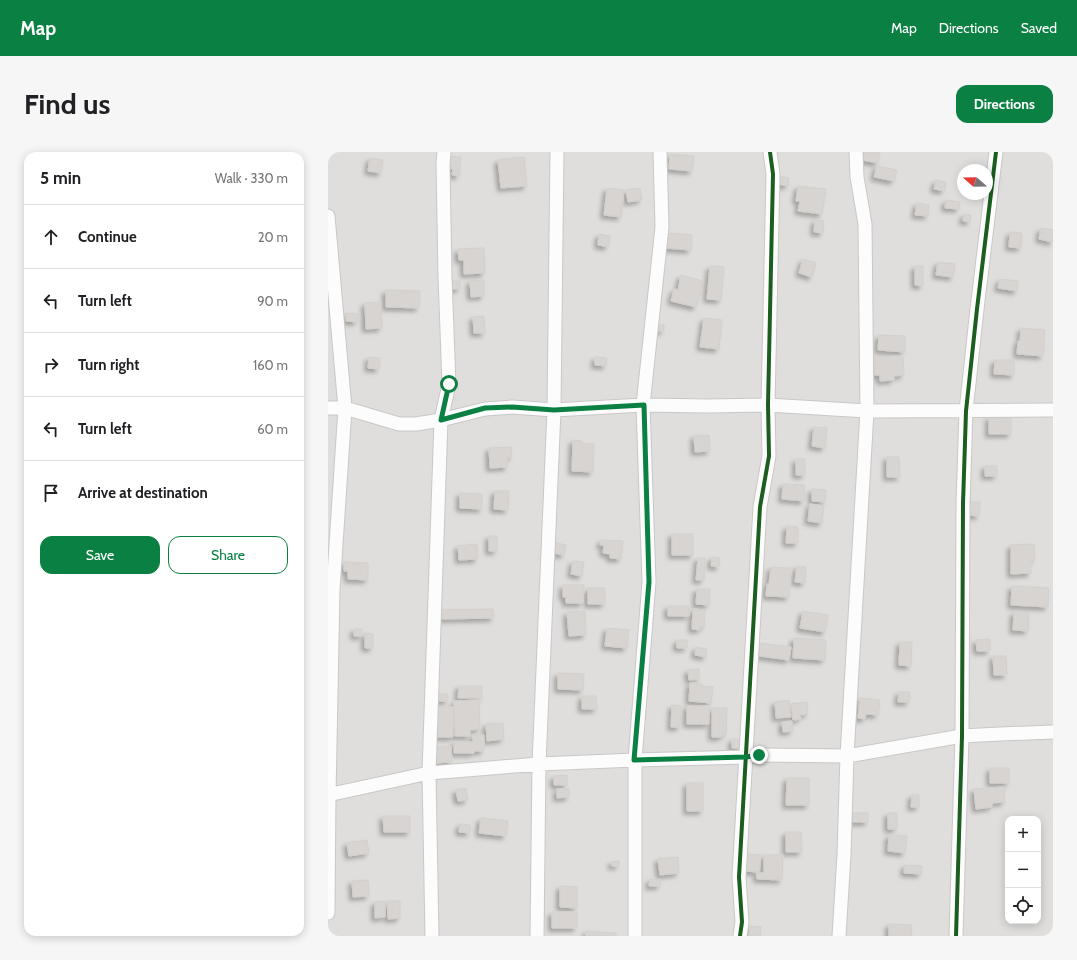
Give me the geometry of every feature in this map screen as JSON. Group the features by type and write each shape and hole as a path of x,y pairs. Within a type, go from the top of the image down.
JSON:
{"street":[{"path":"432,936 429,773 441,420 449,384 444,262 444,152"},
{"path":"537,936 539,764 554,410 557,152"},
{"path":"635,936 634,760 649,582 644,405 662,227 660,152"},
{"path":"740,936 742,922 740,877 760,507 769,456 768,405 773,174 770,152"},
{"path":"839,936 844,855 847,756 867,411 866,224 857,177 856,152"},
{"path":"956,936 962,736 963,504 966,411 996,152"},
{"path":"328,216 345,408 333,590 328,795 328,913"},
{"path":"328,408 345,408 399,424 416,424 432,420 441,420 485,408 512,407 554,410 644,405 768,405 867,411 1053,410"},
{"path":"328,795 429,773 539,764 634,760 746,757 759,755 847,756 962,736 1053,732"}],"shaded area":[{"path":"328,152 1053,152 1053,936 328,936"}],"building":[{"path":"864,152 880,152 878,163 862,160"},
{"path":"670,154 694,156 692,171 669,169"},
{"path":"448,156 461,157 459,176 452,175 453,169 446,168"},
{"path":"524,157 527,186 501,188 498,160"},
{"path":"370,158 383,160 381,173 368,171"},
{"path":"877,166 897,170 894,181 874,177"},
{"path":"779,176 789,178 788,186 778,184"},
{"path":"936,180 946,182 944,191 934,189"},
{"path":"798,186 826,189 822,214 798,211 800,201 796,201"},
{"path":"607,188 624,190 621,217 604,215"},
{"path":"640,188 642,200 628,202 626,190"},
{"path":"946,200 960,202 959,209 945,208"},
{"path":"917,203 929,205 928,216 915,215"},
{"path":"964,214 971,215 970,222 963,221"},
{"path":"815,220 824,221 823,233 814,232"},
{"path":"1041,228 1053,230 1053,242 1039,239"},
{"path":"1010,232 1022,233 1021,248 1009,247"},
{"path":"665,233 692,235 691,250 664,248"},
{"path":"599,234 610,236 608,247 598,245"},
{"path":"484,248 485,273 464,274 464,260 459,260 458,249"},
{"path":"803,259 816,263 812,277 799,273"},
{"path":"938,262 955,264 953,277 936,275"},
{"path":"710,266 724,267 721,300 707,299"},
{"path":"915,266 923,266 923,286 915,285"},
{"path":"681,275 703,281 696,307 671,301 674,289 678,290"},
{"path":"1000,279 1018,281 1017,291 998,288"},
{"path":"484,280 484,296 471,297 470,281"},
{"path":"447,281 460,281 460,289 447,289"},
{"path":"386,290 420,291 419,308 386,307"},
{"path":"381,302 382,328 366,329 365,303"},
{"path":"346,313 358,314 357,322 346,321"},
{"path":"484,316 485,333 474,333 473,317"},
{"path":"704,318 722,320 719,349 700,347"},
{"path":"656,325 664,325 664,331 656,331"},
{"path":"1021,328 1045,330 1043,356 1017,354"},
{"path":"879,335 905,336 905,352 878,350"},
{"path":"903,356 904,375 894,376 894,380 880,381 880,375 874,375 874,357"},
{"path":"369,357 380,358 379,369 368,368"},
{"path":"595,357 607,358 606,366 595,365"},
{"path":"995,360 1014,360 1014,375 994,374"},
{"path":"989,417 1011,417 1011,434 989,434"},
{"path":"814,427 827,428 825,448 812,446"},
{"path":"709,435 710,451 695,452 694,436"},
{"path":"573,440 582,441 581,443 594,444 593,472 572,471"},
{"path":"511,447 512,457 507,457 508,467 490,468 489,448"},
{"path":"887,457 899,457 900,477 887,477"},
{"path":"796,459 805,459 805,475 796,475"},
{"path":"985,466 997,466 997,476 985,476"},
{"path":"783,484 805,485 804,501 782,499"},
{"path":"812,489 826,490 825,502 812,501"},
{"path":"495,491 509,491 508,510 494,509"},
{"path":"460,493 482,494 482,509 460,508"},
{"path":"968,502 980,502 979,516 967,515"},
{"path":"810,504 824,506 822,523 808,521"},
{"path":"787,526 798,527 798,543 786,543"},
{"path":"672,534 693,534 693,555 672,555"},
{"path":"489,536 497,536 497,551 489,551"},
{"path":"601,540 623,541 621,559 610,558 610,554 603,553 604,545 600,545"},
{"path":"552,542 566,545 564,555 553,553"},
{"path":"477,544 478,559 459,560 458,546"},
{"path":"1034,544 1035,559 1031,559 1031,573 1011,574 1011,545"},
{"path":"712,557 720,558 719,567 711,566"},
{"path":"698,558 705,558 704,580 696,580"},
{"path":"573,561 584,562 582,576 571,574"},
{"path":"344,562 368,563 368,580 348,579 348,571 344,571"},
{"path":"797,566 806,567 805,583 795,582"},
{"path":"771,567 791,568 789,597 766,596"},
{"path":"563,585 584,585 583,603 566,603 566,597 563,597"},
{"path":"1012,586 1049,588 1048,607 1011,605"},
{"path":"588,588 605,588 605,604 588,604"},
{"path":"697,589 710,589 709,605 696,604"},
{"path":"668,606 689,606 689,616 668,616"},
{"path":"493,609 494,618 442,619 442,610"},
{"path":"693,609 705,610 704,627 700,627 700,630 692,629"},
{"path":"585,611 586,635 569,636 567,612"},
{"path":"803,611 828,615 825,632 800,628"},
{"path":"1014,612 1029,613 1028,631 1013,630"},
{"path":"607,628 629,630 627,648 605,646"},
{"path":"354,629 362,629 362,636 354,636"},
{"path":"365,633 373,634 373,648 365,648"},
{"path":"794,638 826,640 825,660 793,658"},
{"path":"990,639 990,651 977,651 976,640"},
{"path":"677,640 687,640 687,648 677,648"},
{"path":"900,642 912,642 911,666 899,665"},
{"path":"760,643 791,647 789,660 759,656"},
{"path":"696,647 707,649 706,657 695,655"},
{"path":"993,656 1006,656 1007,675 994,675"},
{"path":"699,669 699,679 689,680 688,670"},
{"path":"558,673 584,674 583,690 558,689"},
{"path":"690,683 713,687 711,703 689,701"},
{"path":"459,686 482,686 482,698 458,698"},
{"path":"899,692 910,692 909,702 898,702"},
{"path":"436,694 448,694 448,701 436,701"},
{"path":"582,696 596,696 597,709 582,709"},
{"path":"860,698 880,700 878,715 866,714 865,719 858,718"},
{"path":"479,700 480,729 470,730 470,736 455,736 454,701"},
{"path":"789,700 791,717 776,718 775,702"},
{"path":"807,702 808,714 800,715 801,719 793,720 791,704"},
{"path":"672,705 681,706 680,727 671,727"},
{"path":"687,706 709,706 709,724 687,724"},
{"path":"434,707 454,707 453,737 433,737"},
{"path":"712,708 727,708 726,734 722,735 722,737 712,737"},
{"path":"792,721 793,731 783,732 782,722"},
{"path":"503,723 504,739 487,741 486,724"},
{"path":"473,735 484,735 484,751 474,751 474,753 454,753 454,742 473,742"},
{"path":"732,739 741,739 741,748 732,748"},
{"path":"451,746 452,762 434,763 434,747"},
{"path":"990,768 1009,768 1009,783 990,783"},
{"path":"567,775 567,785 554,785 554,776"},
{"path":"787,778 809,778 809,805 786,805"},
{"path":"687,783 703,783 703,811 687,811"},
{"path":"1004,787 1005,802 992,803 992,807 976,809 974,789"},
{"path":"466,788 468,800 458,801 456,790"},
{"path":"557,789 569,789 569,797 557,798"},
{"path":"912,795 919,795 919,807 911,807"},
{"path":"853,813 868,813 868,822 853,822"},
{"path":"888,813 897,813 897,829 888,829"},
{"path":"383,816 410,816 410,832 384,832"},
{"path":"481,818 508,821 506,836 479,833"},
{"path":"460,824 470,825 470,833 459,832"},
{"path":"786,832 801,832 802,852 786,852"},
{"path":"889,835 907,836 905,853 888,851"},
{"path":"367,840 369,853 349,856 347,843"},
{"path":"745,854 761,855 759,872 743,871"},
{"path":"764,855 783,855 782,880 757,879 757,873 764,873"},
{"path":"678,857 679,873 660,875 658,859"},
{"path":"619,861 619,866 612,866 611,862"},
{"path":"905,865 922,866 921,874 904,873"},
{"path":"650,879 661,880 660,886 649,886"},
{"path":"368,880 369,896 353,897 352,881"},
{"path":"560,886 577,887 577,908 560,907"},
{"path":"385,901 385,917 375,918 375,902"},
{"path":"387,901 400,901 400,918 388,919"},
{"path":"552,912 577,912 577,928 552,928"},
{"path":"889,924 912,925 911,936 889,936"},
{"path":"750,926 761,927 760,936 749,936"},
{"path":"586,931 616,933 616,936 586,936"}],"cycle path":[{"path":"740,936 742,922 739,877 760,507 769,456 768,405 773,174 770,152"},
{"path":"956,936 962,736 963,504 966,411 996,152"}],"route":[{"path":"449,384 441,420 485,408 512,407 554,410 644,405 649,582 634,760 746,757 759,755"}]}
